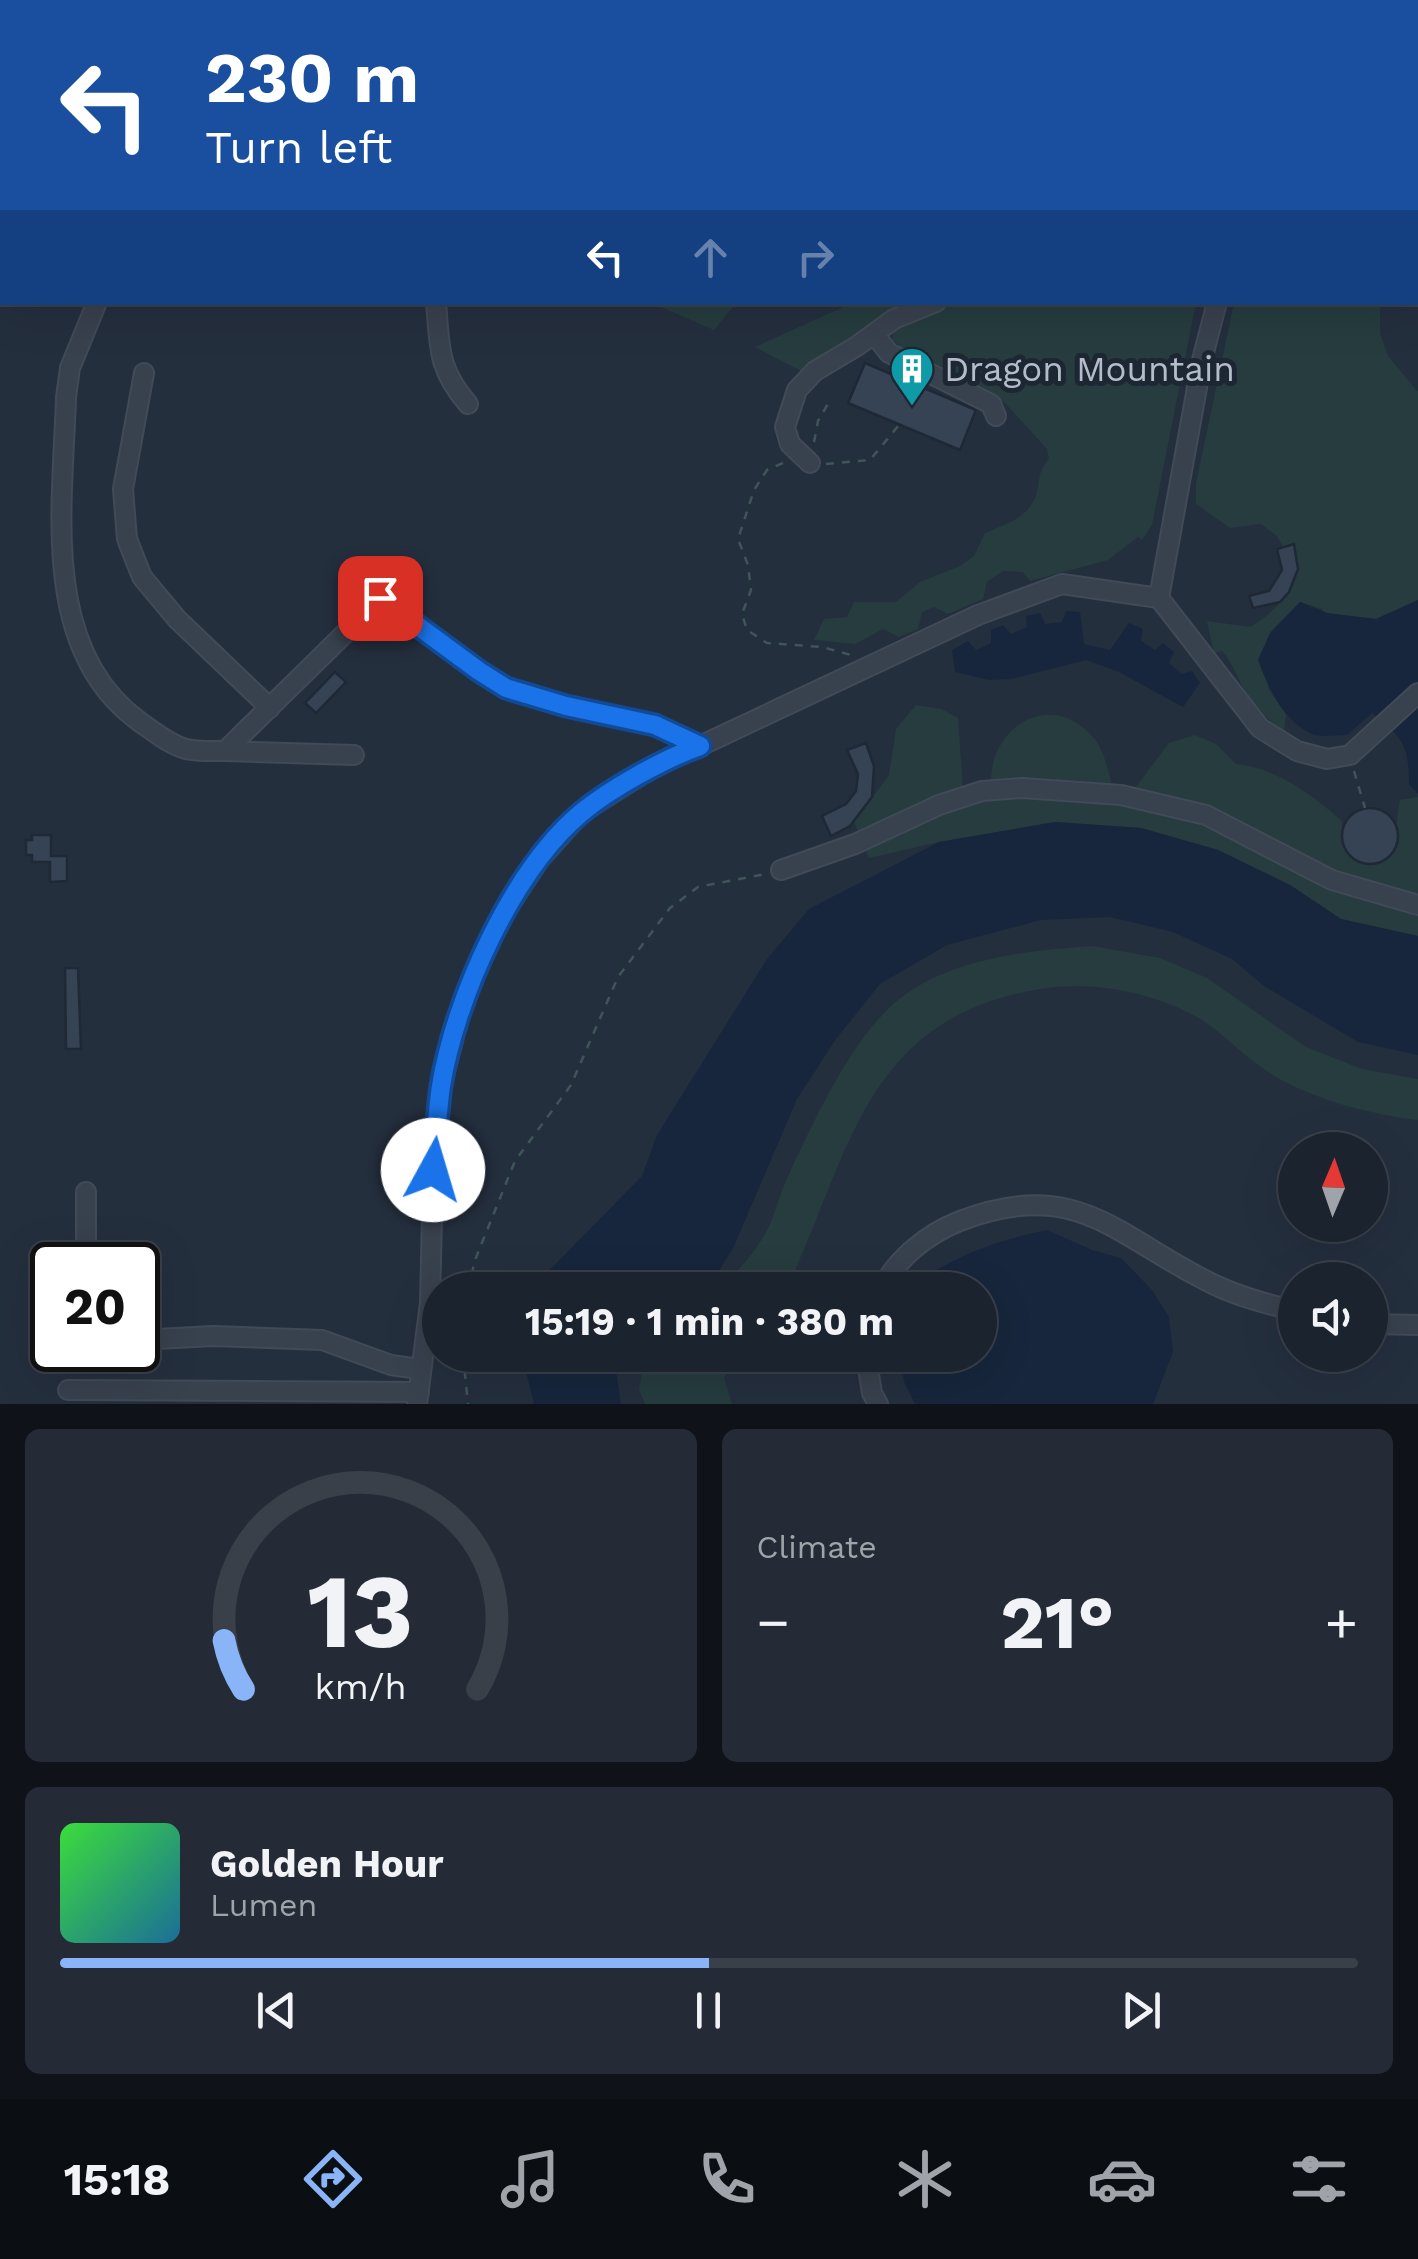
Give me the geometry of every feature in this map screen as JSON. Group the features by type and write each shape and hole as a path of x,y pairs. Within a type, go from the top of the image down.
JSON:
{"street":[{"path":"96,305 70,368 66,398 65,588 80,646 98,681 121,708 186,749 354,755"},
{"path":"436,305 440,358 449,382 468,404"},
{"path":"810,463 790,444 784,428 797,390 815,370 894,319 929,305"},
{"path":"1159,598 1202,360 1216,305"},
{"path":"874,334 889,354 991,404 996,416"},
{"path":"144,373 123,489 127,540 142,577 177,619 270,708"},
{"path":"68,1390 131,1397 418,1398 430,1303 433,1170 442,1083 464,998 496,925 540,859 581,813 670,757 978,615 1062,584 1159,598 1260,728 1298,751 1328,758 1350,755 1418,693"},
{"path":"225,751 380,598 506,688 566,706 655,725 700,746"},
{"path":"782,870 855,844 939,805 982,791 1022,788 1121,795 1206,815 1332,880 1418,905"},
{"path":"86,1192 86,1242"},
{"path":"891,1272 941,1228 978,1214 1018,1206 1052,1206 1086,1212 1214,1284 1278,1305"},
{"path":"1388,1324 1418,1325"},
{"path":"160,1339 213,1336 322,1340 391,1365 420,1369"},
{"path":"869,1372 878,1404"}],"path":[{"path":"810,463 818,422 829,402"},
{"path":"876,661 822,647 767,643 748,630 742,614 751,590 738,538 754,490 767,470 782,463 833,465 870,460 899,425"},
{"path":"1350,755 1365,808"},
{"path":"472,1272 514,1161 571,1085 618,977 670,908 698,886 744,881 782,870"},
{"path":"465,1372 468,1404"}],"green space":[{"path":"657,305 747,305 733,307 714,330"},
{"path":"848,305 918,305 805,373 755,347"},
{"path":"944,305 1196,305 1152,525 1142,540 1138,537 1108,560 1030,581 1023,572 1003,571 987,582 983,599 948,614 934,607 922,612 918,629 899,637 883,629 855,644 814,640 824,619 847,617 854,602 896,602 920,582 974,556 985,533 1018,518 1031,506 1049,459 1047,449 1005,403 908,354 892,339 900,323"},
{"path":"1234,305 1380,305 1380,333 1388,356 1418,392 1418,600 1376,619 1326,613 1300,602 1271,632 1268,688 1286,714 1284,732 1252,701 1222,651 1214,653 1207,621 1250,627 1271,611 1293,582 1294,545 1283,547 1277,536 1261,524 1230,528 1196,504 1196,483"},
{"path":"916,705 941,709 958,718 963,790 991,781 1001,744 1026,720 1042,715 1076,722 1091,735 1102,752 1112,785 1136,787 1169,743 1195,735 1216,744 1236,764 1280,777 1331,811 1342,821 1348,851 1363,863 1377,862 1392,852 1400,800 1418,797 1418,936 1341,919 1290,885 1218,850 1141,828 1055,822 869,858 854,822 889,775 896,729"},
{"path":"1092,946 1160,958 1207,978 1306,1047 1362,1069 1418,1079 1418,1120 1357,1109 1296,1087 1261,1067 1204,1021 1158,1000 1100,987 1040,989 981,1005 935,1029 899,1061 871,1099 848,1143 794,1272 736,1272 766,1233 786,1180 831,1088 857,1046 886,1011 907,993 955,969 1038,951"},
{"path":"642,1372 727,1372 724,1378 732,1404 645,1404 639,1390"}],"water":[{"path":"1418,600 1418,794 1409,784 1402,742 1372,713 1347,735 1315,735 1304,730 1286,714 1272,693 1258,660 1270,633 1300,602 1327,613 1376,619"},
{"path":"1066,611 1080,612 1084,644 1110,650 1129,623 1143,629 1141,641 1155,650 1163,643 1174,652 1169,663 1182,674 1192,671 1200,683 1183,707 1119,672 1086,660 1011,679 989,680 955,672 952,650 968,641 976,650 991,643 991,630 1003,625 1011,634 1027,627 1026,616 1040,613 1045,624 1062,622"},
{"path":"1055,822 1141,828 1218,850 1290,885 1341,919 1418,936 1418,1055 1358,1042 1264,986 1232,959 1173,932 1110,917 1041,920 947,945 880,984 836,1039 797,1099 734,1246 718,1272 548,1272 642,1176 657,1135 767,959 809,909 939,842"},
{"path":"1047,1230 1121,1258 1152,1290 1169,1317 1173,1352 1153,1404 915,1404 903,1372 997,1372 997,1272 935,1272 977,1250"},
{"path":"526,1372 616,1372 621,1404 534,1404"}],"building":[{"name":"Dragon Mountain","path":"865,363 976,410 960,450 848,403"},
{"path":"1294,544 1298,569 1289,592 1280,602 1253,608 1249,596 1269,591 1282,570 1277,549"},
{"path":"335,672 346,682 316,713 305,703"},
{"path":"866,743 874,766 872,797 850,826 831,836 822,816 846,804 856,791 858,774 847,750"},
{"path":"1370,808 1390,816 1398,836 1390,856 1370,864 1350,856 1342,836 1350,816"},
{"path":"32,835 51,835 51,856 67,856 67,881 50,882 50,862 32,862 32,855 26,855 26,840 32,840"},
{"path":"65,968 78,968 81,1049 66,1049"}],"place":[{"name":"Dragon Mountain","path":"912,407"}],"route":[{"path":"380,598 506,688 566,706 655,725 700,746 670,757 581,813 540,859 496,925 464,998 449,1055 442,1083 433,1170"}]}
